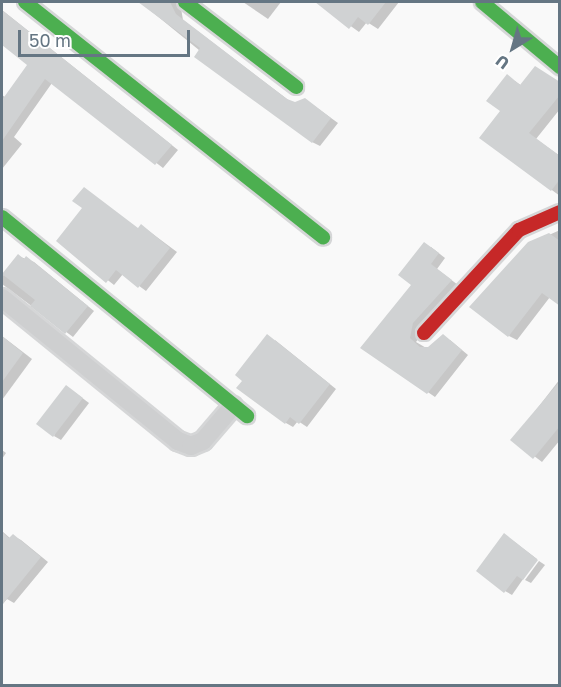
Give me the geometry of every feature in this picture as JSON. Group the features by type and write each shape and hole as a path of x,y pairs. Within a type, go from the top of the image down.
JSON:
{"street":[{"path":"25,2 323,237"},
{"path":"185,2 296,87"},
{"path":"482,2 560,66"},
{"path":"424,333 515,234 560,212"},
{"path":"2,217 240,411 203,441 191,446 178,441 2,298"}],"building":[{"path":"138,2 170,2 176,14 287,99 295,102 305,98 331,118 312,143 194,57 200,48"},
{"path":"315,2 386,2 368,25 358,17 349,29"},
{"path":"2,10 172,145 155,165 45,79 2,141 2,100 27,65 2,45"},
{"path":"535,66 560,82 560,95 529,133 560,156 560,179 551,191 479,138 500,111 486,101 507,74 520,85"},
{"path":"84,187 138,228 141,224 170,248 138,288 116,270 106,283 56,241 82,208 72,201"},
{"path":"549,233 560,241 560,306 542,293 508,337 469,307 528,242"},
{"path":"424,242 439,253 431,264 452,280 413,323 410,338 420,347 428,347 443,334 462,350 427,394 360,348 411,285 398,275"},
{"path":"18,254 24,259 26,256 88,306 65,334 30,306 35,300 2,274"},
{"path":"267,334 330,384 299,424 290,417 285,424 236,388 242,381 235,375"},
{"path":"2,336 23,353 2,382"},
{"path":"560,381 560,426 533,459 510,440"},
{"path":"66,385 83,398 53,437 36,424"},
{"path":"2,532 9,538 13,534 41,557 2,605"},
{"path":"504,533 538,560 523,580 517,576 504,593 476,571"}],"traffic: fast":[{"path":"25,2 323,237"},
{"path":"185,2 296,87"},
{"path":"482,2 560,67"},
{"path":"2,217 247,416"}],"traffic: jam":[{"path":"424,333 519,230 560,212"}]}
